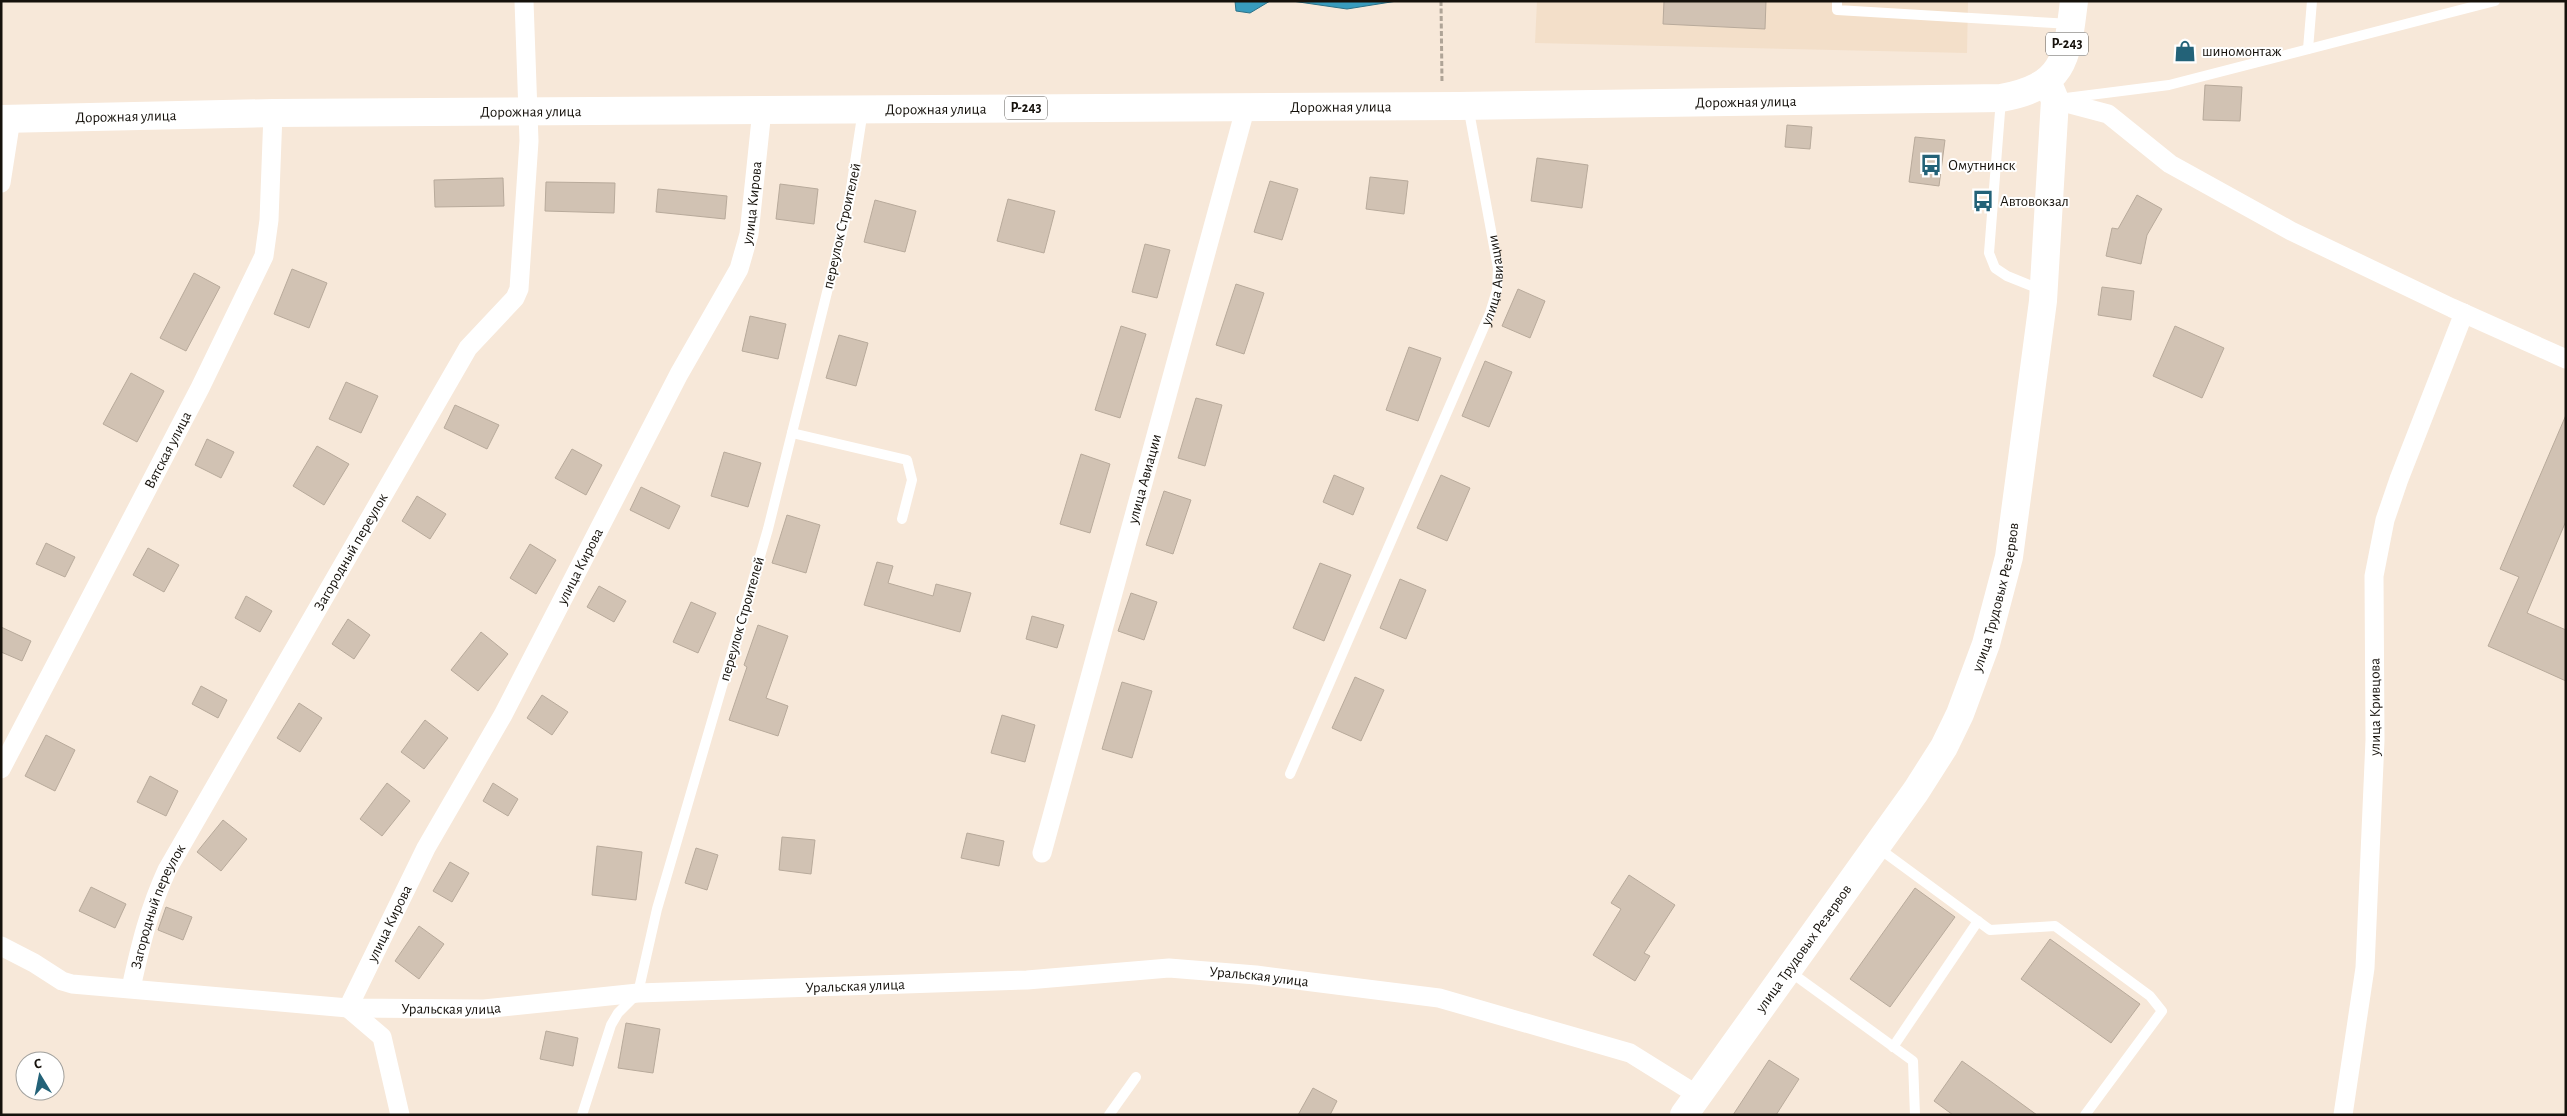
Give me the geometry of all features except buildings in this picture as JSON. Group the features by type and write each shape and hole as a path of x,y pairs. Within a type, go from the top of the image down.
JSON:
{"main road":[{"name":"Р-243","path":"2051,91 2063,63 2073,13"},
{"name":"Дорожная улица","path":"6,119 273,113 1455,106 2001,98 2051,91"},
{"name":"улица Трудовых Резервов","path":"1691,1105 1877,847 1944,747 1963,706 1994,619 2009,556 2044,291 2051,91"}],"street":[{"name":"Загородный переулок","path":"131,988 142,933 167,870 468,348 515,298 519,289 529,141 524,1"},
{"path":"2051,91 2108,114 2178,169 2291,231 2566,359"},
{"name":"улица Авиации","path":"1042,853 1246,106"},
{"name":"улица Кирова","path":"348,1008 426,848 503,714 679,374 739,269 749,234 762,110"},
{"name":"Вятская улица","path":"1,769 200,388 264,256 269,220 273,113"},
{"path":"1,183 6,119"},
{"name":"улица Кривцова","path":"2343,1115 2365,968 2374,740 2374,576 2377,553 2399,479 2464,313"},
{"name":"Уральская улица","path":"1,946 34,963 62,981 348,1008 484,1009 638,993 1027,980 1169,968 1256,975 1439,998 1630,1053 1691,1105"},
{"path":"348,1008 382,1037 400,1115"}],"lane":[{"path":"1837,1 1837,10 2073,13"},
{"path":"2308,49 2312,1"},
{"path":"2051,91 2169,85 2495,1"},
{"path":"2001,98 1989,253 1995,268 2007,276 2044,291"},
{"name":"улица Авиации","path":"1290,774 1490,313 1497,290 1495,244 1455,106"},
{"name":"переулок Строителей","path":"638,993 657,909 768,529 848,208 863,109"},
{"path":"792,433 907,460 912,480 902,519"},
{"path":"1877,847 1990,930 2055,926 2150,996 2162,1011 2085,1115"},
{"path":"1893,1046 1978,921"},
{"path":"1788,971 1913,1061 1915,1115"},
{"path":"582,1115 611,1026 618,1013 638,993"},
{"path":"1109,1115 1136,1077"}],"path":[{"path":"1441,1 1455,106"}],"shaded area":[{"path":"1537,1 1968,1 1967,53 1535,43"}],"water":[{"path":"1235,1 1270,1 1250,13 1236,11"},
{"path":"1292,1 1397,1 1347,9"}],"place":[{"name":"шиномонтаж","path":"2185,51"},
{"name":"Омутнинск","path":"1931,165"},
{"name":"Автовокзал","path":"1983,201"}]}
